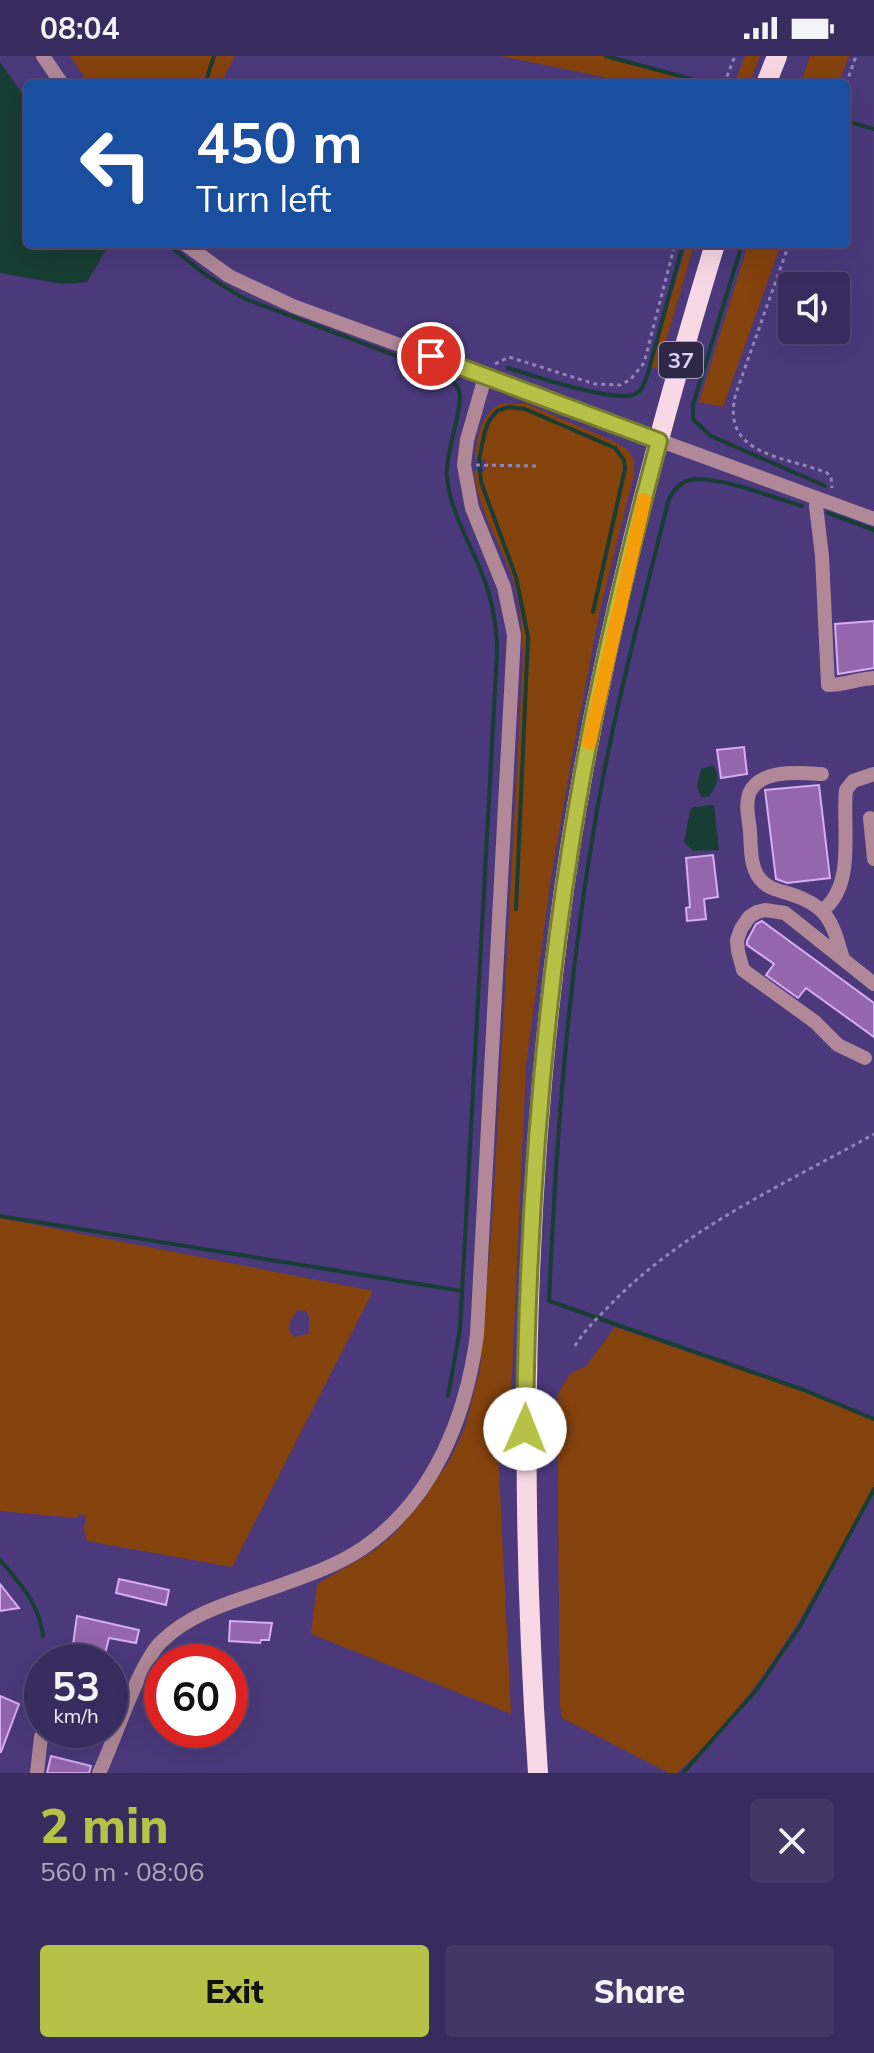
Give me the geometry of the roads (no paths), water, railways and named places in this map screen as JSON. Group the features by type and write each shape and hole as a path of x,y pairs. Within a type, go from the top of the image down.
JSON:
{"main road":[{"path":"768,80 777,56"},
{"name":"37","path":"538,1773 528,1597 525,1416 532,1216 544,1063 560,921 585,765 616,619 659,441 714,248"}],"street":[{"path":"43,56 59,80"},
{"path":"190,248 229,276 268,295 874,519"},
{"path":"99,1773 139,1679 159,1644 193,1619 325,1569 364,1547 390,1525 439,1465 464,1402 477,1335 514,635 504,587 472,508 464,465 467,440 485,377"},
{"path":"823,501 816,506 822,556 828,685 874,678"},
{"path":"822,774 774,775 754,787 749,794 748,805 751,851 761,881 771,888 801,897 823,910 831,921 843,959"},
{"path":"823,910 837,896 843,881 846,790 853,781 874,774"},
{"path":"870,818 874,859"},
{"path":"865,1058 838,1045 815,1022 743,970 737,940 749,917 765,910 785,913 874,984"},
{"path":"37,1773 40,1748"}],"waterway":[{"path":"206,80 214,56"},
{"path":"606,56 695,80"},
{"path":"850,122 874,129"},
{"path":"172,248 206,275 243,298 428,368 449,378 460,395 447,478 455,511 490,597 497,653 460,1329 448,1396"},
{"path":"508,368 593,392 625,396 638,392 648,373 682,248"},
{"path":"741,248 693,405 693,419 711,436 825,486"},
{"path":"516,909 528,637 516,577 481,482 479,459 485,431 497,411 508,407 525,409 615,448 624,460 625,469 593,612"},
{"path":"802,506 735,485 696,479 678,486 668,502 610,741 577,941 564,1061 549,1301 804,1390 874,1419"},
{"path":"828,513 874,530"},
{"path":"0,1216 462,1291"},
{"path":"683,1773 757,1689 800,1626 874,1489"},
{"path":"0,1560 33,1604 43,1636"}]}
